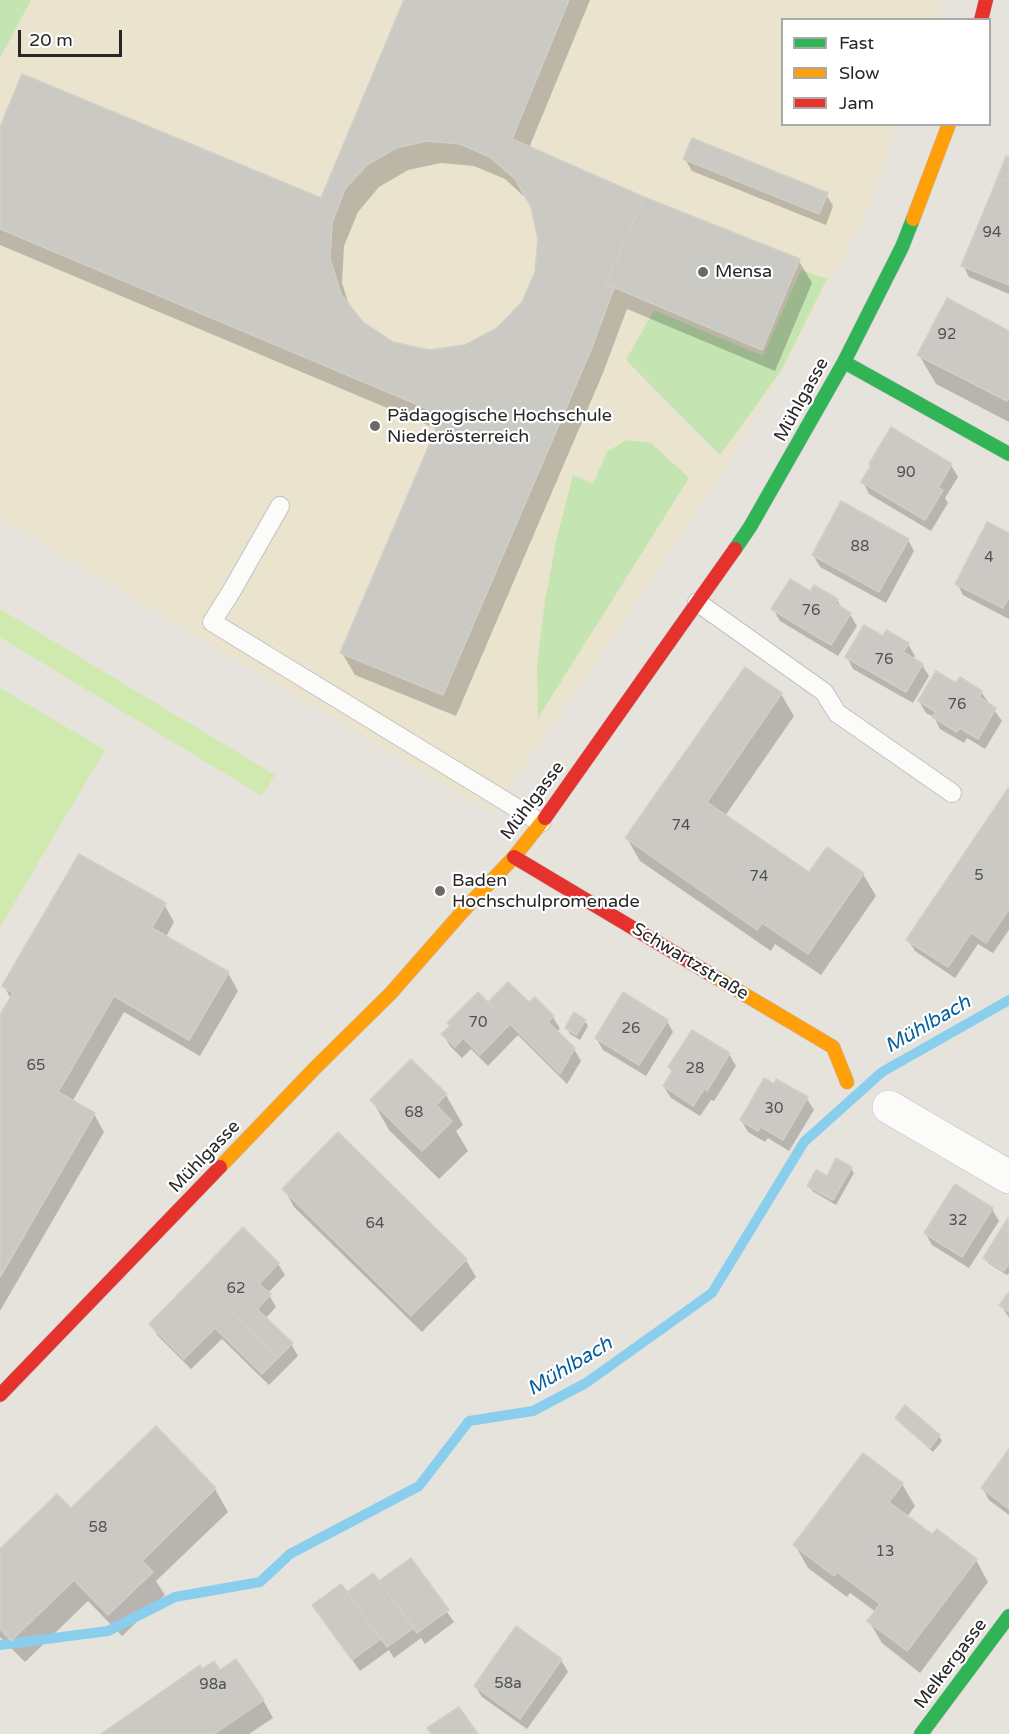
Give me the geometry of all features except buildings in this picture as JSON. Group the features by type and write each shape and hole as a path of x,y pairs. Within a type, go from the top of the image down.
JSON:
{"street":[{"path":"982,18 986,0"},
{"name":"Mühlgasse","path":"0,1395 315,1068 391,993 541,824 750,526 844,362 903,247 948,126"},
{"path":"844,362 1009,454"},
{"name":"Schwartzstraße","path":"514,857 833,1047 847,1082"},
{"path":"889,1107 1009,1177"},
{"name":"Melkergasse","path":"921,1734 1009,1616"}],"lane":[{"path":"280,506 212,622 541,824"},
{"path":"697,602 824,692 837,713 952,793"}],"shaded area":[{"name":"Pädagogische Hochschule Niederösterreich","path":"0,0 943,0 936,18 781,18 781,126 898,126 869,206 805,330 718,481 492,813 0,518"}],"green space":[{"path":"0,0 31,0 0,58"},
{"path":"801,270 827,279 781,371 720,455 626,360 654,310 763,356"},
{"path":"626,440 651,443 689,478 538,718 537,664 545,601 557,537 573,475 593,484 607,452"},
{"path":"0,609 275,775 262,796 0,637"},
{"path":"0,688 105,750 0,927"}],"waterway":[{"name":"Mühlbach","path":"0,1645 108,1631 175,1597 260,1582 290,1554 419,1486 469,1421 533,1411 586,1383 712,1293 804,1142 882,1072 1009,1000"}],"traffic: fast":[{"path":"735,549 750,527 844,362 902,247 913,219"},
{"path":"844,362 1009,454"},
{"path":"921,1734 1009,1616"}],"traffic: slow":[{"path":"913,219 948,126"},
{"path":"220,1167 391,993 514,857 545,818"},
{"path":"710,974 833,1047 847,1082"}],"traffic: jam":[{"path":"982,18 986,0"},
{"path":"545,818 735,549"},
{"path":"514,857 710,974"},
{"path":"0,1395 220,1167"}],"place":[{"name":"Mensa","path":"703,272"},
{"name":"Pädagogische Hochschule Niederösterreich","path":"375,426"},
{"name":"Baden Hochschulpromenade","path":"440,891"}]}
